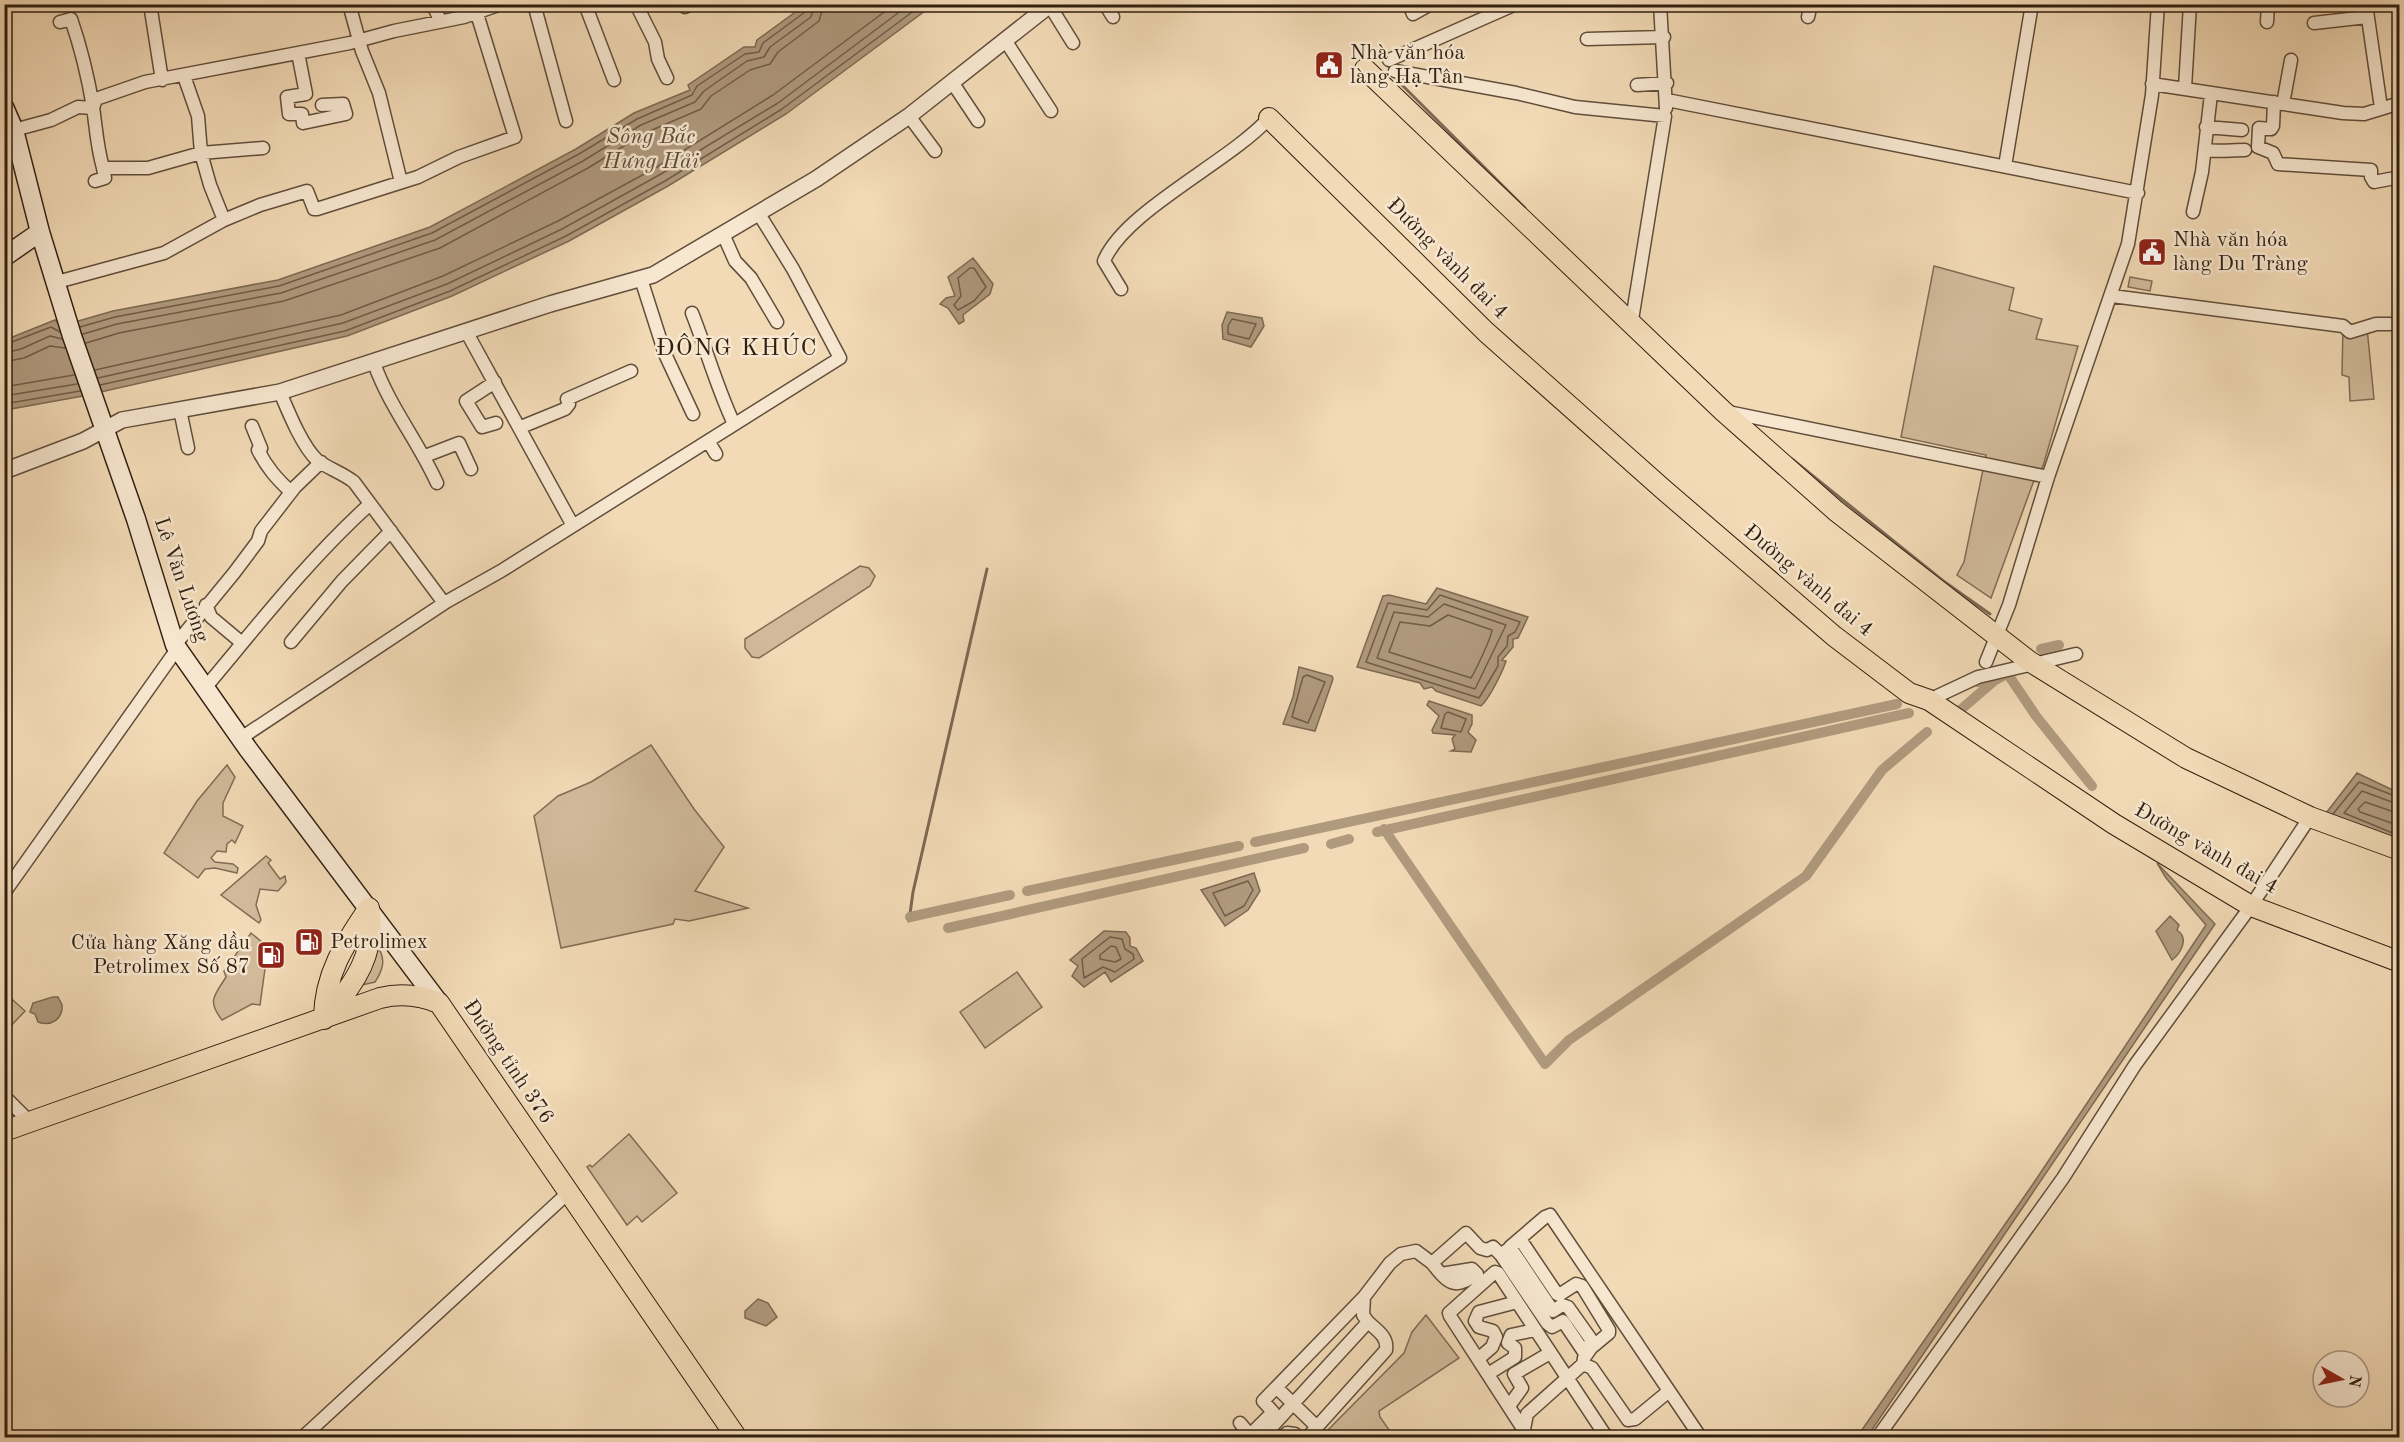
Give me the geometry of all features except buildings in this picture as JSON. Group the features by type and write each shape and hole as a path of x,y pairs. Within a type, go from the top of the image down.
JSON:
{"main road":[{"path":"1365,69 1631,326 1723,411 1836,511 1996,636 2032,663 2186,758 2310,817 2400,850"},
{"name":"Lê Văn Lương","path":"4,107 14,130 40,232 64,310 136,519 176,647 439,1003"},
{"name":"Đường vành đai 4","path":"1269,118 1486,332 1834,636 1909,693 1929,700 2114,824 2250,906 2400,962"},
{"path":"4,257 40,232"},
{"path":"324,1019 351,988 363,965 371,933 369,908"},
{"name":"Đường tỉnh 376","path":"4,1131 390,996 426,997 439,1003 737,1437"}],"street":[{"path":"150,4 162,80"},
{"path":"350,4 359,40 378,93 401,182"},
{"path":"433,4 440,21"},
{"path":"93,108 96,99 145,82 359,40 501,4"},
{"path":"534,4 566,120"},
{"path":"585,4 614,80"},
{"path":"636,4 656,42 658,59 667,78"},
{"path":"1105,4 1113,17"},
{"path":"1409,4 1413,14 1431,4"},
{"path":"1389,60 1516,4"},
{"path":"1631,326 1668,100 1660,4"},
{"path":"2005,166 2032,4"},
{"path":"1989,667 1996,636 2009,605 2048,477 2112,296 2141,197 2158,4"},
{"path":"2185,88 2190,4"},
{"path":"2267,22 2268,4"},
{"path":"4,471 62,450 122,420 280,392 374,363 466,330 641,279 759,214 909,116 1050,5 1073,43"},
{"path":"57,282 164,254 224,220 307,191 314,209 317,209 401,182 454,159 515,137 475,9"},
{"path":"2314,23 2366,10 2381,108"},
{"path":"60,22 71,19 79,42 93,108 96,144 105,178 95,181"},
{"path":"1587,39 1664,37"},
{"path":"1005,40 1051,111"},
{"path":"298,53 306,94 287,97 289,114 302,114 303,123 346,114 343,104 338,102 322,105"},
{"path":"2291,60 2273,126 2271,129 2259,128 2258,147 2273,153 2278,164 2372,170 2371,177 2374,182 2400,177"},
{"path":"2152,84 2364,114 2399,103 2400,65"},
{"path":"1395,71 1516,93 1575,107 1665,116"},
{"path":"184,76 198,117 201,153 210,185 224,220"},
{"path":"952,82 978,121"},
{"path":"1637,85 1667,82"},
{"path":"2193,212 2205,150 2211,94"},
{"path":"1668,100 2005,166 2141,197"},
{"path":"14,130 51,120 78,107 93,108"},
{"path":"909,116 935,151"},
{"path":"1121,289 1104,261 1107,252 1139,219 1269,118"},
{"path":"2206,127 2242,130"},
{"path":"103,168 148,168 201,153 263,148"},
{"path":"2205,150 2219,152 2245,150"},
{"path":"241,738 444,603 840,358 793,269 759,214"},
{"path":"723,234 735,261 751,278 777,322"},
{"path":"641,279 665,354 693,414"},
{"path":"2112,296 2343,326 2350,332 2376,324 2400,324"},
{"path":"692,313 712,364 719,392 734,424"},
{"path":"466,330 572,524"},
{"path":"374,363 391,404 425,456 437,483"},
{"path":"521,427 565,409 569,404 567,399 631,371"},
{"path":"495,382 466,401 482,428 496,423"},
{"path":"280,392 312,453 321,462 354,482 444,603"},
{"path":"180,410 188,448"},
{"path":"1723,411 2048,477"},
{"path":"252,426 260,441 261,448 258,450 262,459 272,475 291,492"},
{"path":"708,441 716,454"},
{"path":"425,456 459,443 471,469"},
{"path":"4,893 206,605 258,541 261,531 291,492 321,462"},
{"path":"205,688 292,584 347,525 370,504"},
{"path":"291,642 342,581 391,531"},
{"path":"206,605 211,617 242,643"},
{"path":"1929,700 1971,680 1989,667 2010,668 2076,654"},
{"path":"1877,1437 2063,1178 2169,1017 2250,906 2310,817"},
{"path":"4,1096 30,1122"},
{"path":"302,1437 568,1192"},
{"path":"1432,1263 1466,1233 1480,1248 1487,1250 1493,1247 1510,1247 1550,1215 1701,1437"},
{"path":"1510,1247 1557,1294 1559,1295 1576,1284 1582,1286 1609,1330 1609,1333 1567,1378 1527,1414 1527,1433"},
{"path":"1510,1247 1553,1311 1562,1305 1568,1307 1590,1338 1587,1356 1592,1368 1628,1420 1635,1419 1669,1391"},
{"path":"1240,1423 1251,1436 1273,1412 1263,1401 1364,1297 1390,1263 1401,1254 1416,1251 1432,1263 1441,1274"},
{"path":"1527,1433 1449,1313 1494,1272 1517,1302 1607,1437"},
{"path":"1307,1437 1386,1350 1387,1343 1383,1335 1363,1315 1364,1297"},
{"path":"1478,1359 1492,1347 1496,1337 1493,1331 1479,1327 1475,1321 1479,1312 1517,1302"},
{"path":"1268,1437 1268,1431 1368,1322"},
{"path":"1488,1374 1515,1357 1515,1348 1508,1343 1510,1335 1535,1330"},
{"path":"1511,1408 1522,1388 1514,1374 1550,1353"},
{"path":"1276,1388 1317,1426"},
{"path":"1511,1408 1527,1414"},
{"path":"1283,1437 1287,1433 1299,1437"}],"shaded area":[{"path":"1934,266 2014,288 2009,310 2042,319 2036,339 2078,346 2043,466 2033,483 1991,598 1957,575 1964,562 1986,455 1901,437"},
{"path":"2130,277 2152,281 2150,291 2128,287"},
{"path":"2343,326 2367,328 2374,399 2350,401 2349,377 2342,375"},
{"path":"860,566 869,568 875,576 870,586 759,658 752,657 745,648 745,639"},
{"path":"651,745 694,809 724,847 695,891 748,908 689,921 675,919 673,924 561,948 534,816 558,796 591,782"},
{"path":"227,765 235,777 223,803 223,816 243,826 235,843 232,840 227,844 226,852 217,851 211,858 215,862 233,864 238,868 237,873 215,868 205,869 198,878 164,853 197,801"},
{"path":"266,856 271,860 268,863 280,879 285,876 286,882 278,891 260,889 256,905 261,920 259,923 221,895"},
{"path":"251,933 268,947 260,1005 252,1004 222,1020 215,1008 214,998 226,977 224,971"},
{"path":"376,945 382,955 382,968 375,982 362,985 369,971"},
{"path":"1017,972 1042,1007 985,1048 960,1012"},
{"path":"4,992 25,1011 5,1032 4,1032"},
{"path":"629,1134 677,1193 642,1222 637,1216 627,1225 587,1167 590,1165 592,1167"},
{"path":"1426,1315 1459,1358 1379,1411 1380,1417 1394,1437 1321,1437 1404,1353 1412,1332"}],"water":[{"name":"Sông Bắc Hưng Hải","path":"805,5 933,5 786,114 668,186 569,241 452,296 347,336 83,396 5,410 5,340 55,320 61,326 113,311 278,280 430,227 576,149 634,113 690,90 688,85 744,47 755,47 757,40"},
{"path":"973,258 993,284 990,294 963,315 964,321 959,324 948,308 940,304 946,298 955,296 948,277"},
{"path":"1227,312 1262,318 1264,326 1251,347 1223,339 1222,325"},
{"path":"1437,588 1528,617 1518,638 1513,639 1513,647 1502,660 1506,661 1499,678 1481,706 1436,691 1432,687 1424,689 1420,683 1357,667 1383,596 1389,595 1426,604"},
{"path":"1299,667 1332,676 1333,679 1315,731 1283,724 1293,697"},
{"path":"1429,701 1472,715 1472,724 1468,732 1476,740 1471,752 1451,751 1455,749 1452,739 1455,735 1433,733 1432,730 1439,716 1427,705"},
{"path":"2357,773 2399,793 2399,850 2320,821"},
{"path":"2157,863 2215,924 1867,1437 1857,1437 2033,1184 2206,925 2166,878"},
{"path":"1254,873 1260,891 1248,910 1225,926 1201,890"},
{"path":"2170,916 2179,925 2177,930 2183,938 2181,950 2172,960 2156,931"},
{"path":"1104,931 1126,932 1130,938 1130,946 1136,948 1143,961 1111,982 1105,972 1084,987 1072,976 1078,966 1070,960"},
{"path":"58,997 62,1005 58,1018 52,1023 38,1022 35,1014 30,1012 33,1003"},
{"path":"758,1299 768,1303 777,1317 766,1326 745,1318 745,1311"}],"waterway":[{"path":"1397,80 1525,208"},
{"path":"1792,459 1942,580 1990,614"},
{"path":"909,921 913,892 987,569"},
{"path":"2041,649 2059,645"},
{"path":"1978,682 1984,679 1994,681 2010,672"},
{"path":"2007,673 2036,716 2092,786"},
{"path":"1958,712 1994,681"},
{"path":"1255,842 1897,704"},
{"path":"1377,832 1909,713"},
{"path":"1384,829 1545,1064 1569,1040 1806,876 1882,770 1927,732"},
{"path":"1331,844 1349,839"},
{"path":"1027,891 1239,846"},
{"path":"948,928 1304,848"},
{"path":"910,917 1010,895"}],"place":[{"name":"Nhà văn hóa làng Hạ Tân","path":"1329,65"},
{"name":"Nhà văn hóa làng Du Tràng","path":"2152,252"},
{"name":"Petrolimex","path":"309,942"},
{"name":"Cửa hàng Xăng dầu Petrolimex Số 87","path":"271,955"}],"district":[{"name":"ĐÔNG KHÚC","path":"737,349"}]}
